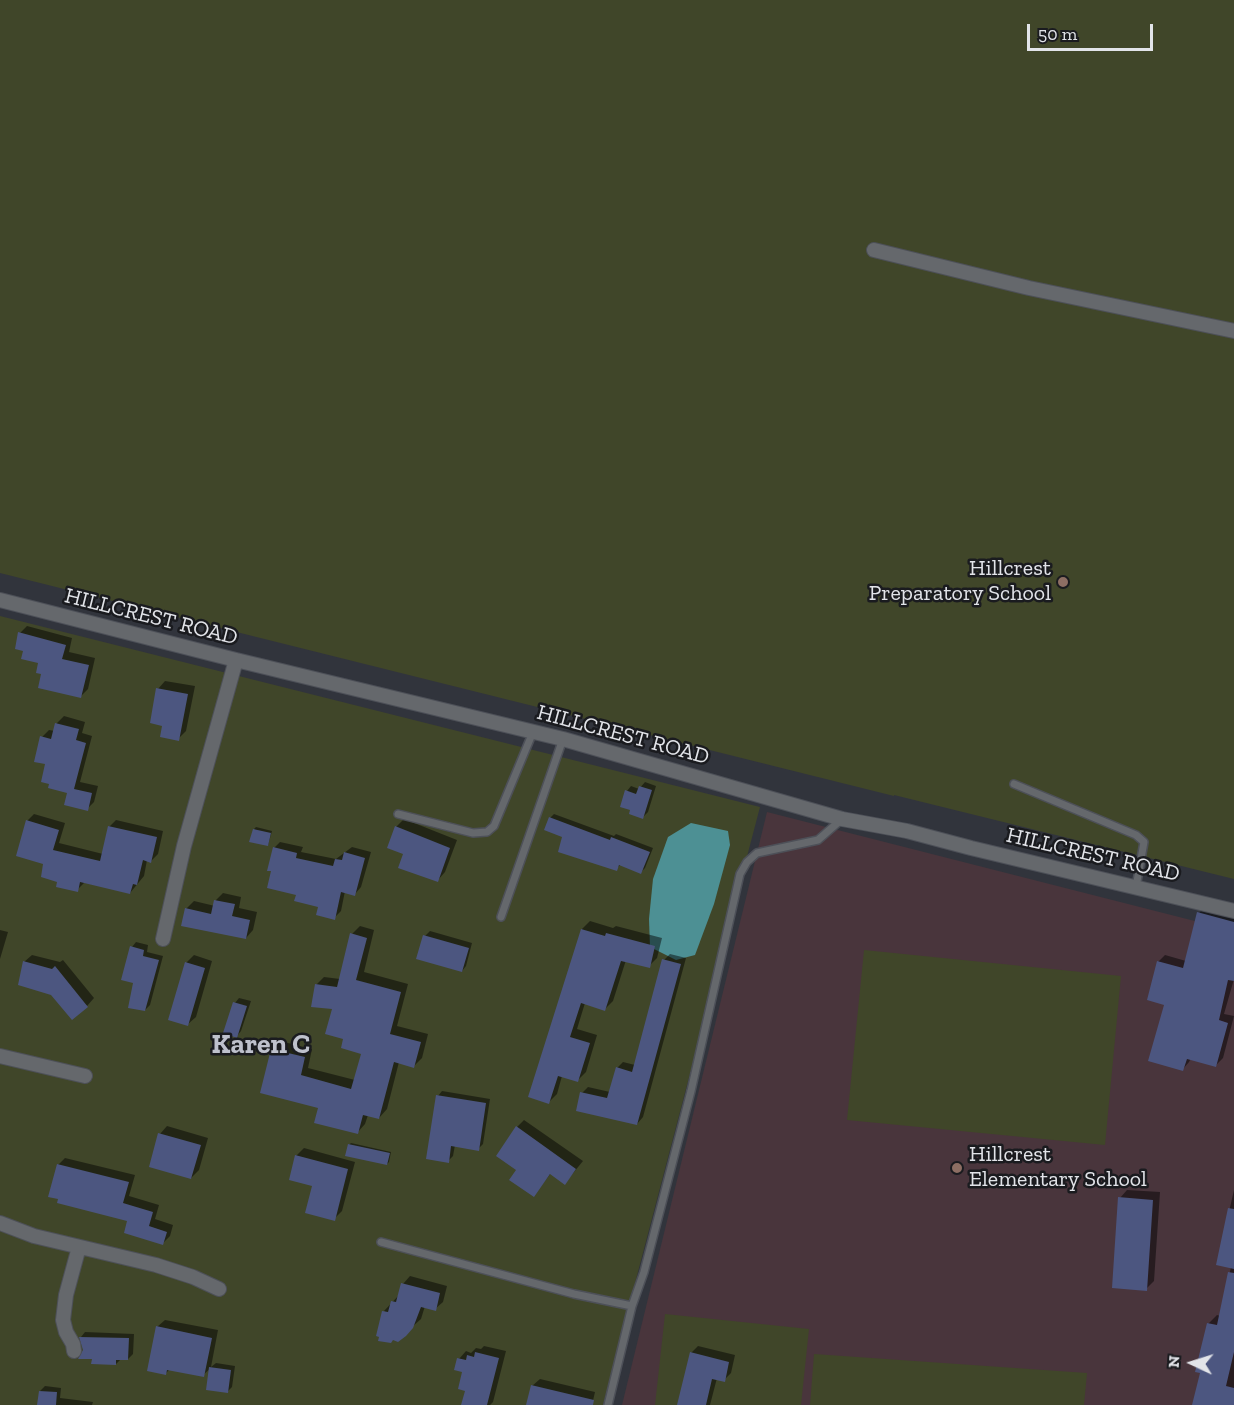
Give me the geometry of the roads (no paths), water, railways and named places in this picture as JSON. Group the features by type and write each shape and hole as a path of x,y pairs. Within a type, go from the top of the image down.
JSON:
{"street":[{"path":"874,250 1029,288 1234,331"},
{"name":"HILLCREST ROAD","path":"0,600 563,739 842,819 907,831 1234,911"},
{"path":"164,939 184,846 236,660"},
{"path":"0,1056 85,1076"},
{"path":"0,1223 34,1236 156,1265 193,1277 219,1289"},
{"path":"74,1351 63,1320 66,1295 79,1247"}],"lane":[{"path":"398,814 473,833 487,832 494,826 533,732"},
{"path":"501,917 563,739"},
{"path":"1014,784 1137,835 1144,842 1136,887"},
{"path":"608,1405 632,1306 644,1272 691,1091 741,874 747,862 758,854 818,840 842,819"},
{"path":"381,1242 574,1294 632,1306"}],"water":[{"path":"691,823 728,831 730,845 714,904 695,955 676,960 650,947 649,919 653,879 668,837"}],"place":[{"name":"Hillcrest Preparatory School","path":"1063,582"},
{"name":"Hillcrest Elementary School","path":"957,1168"}],"district":[{"name":"Karen C","path":"261,1045"}]}
